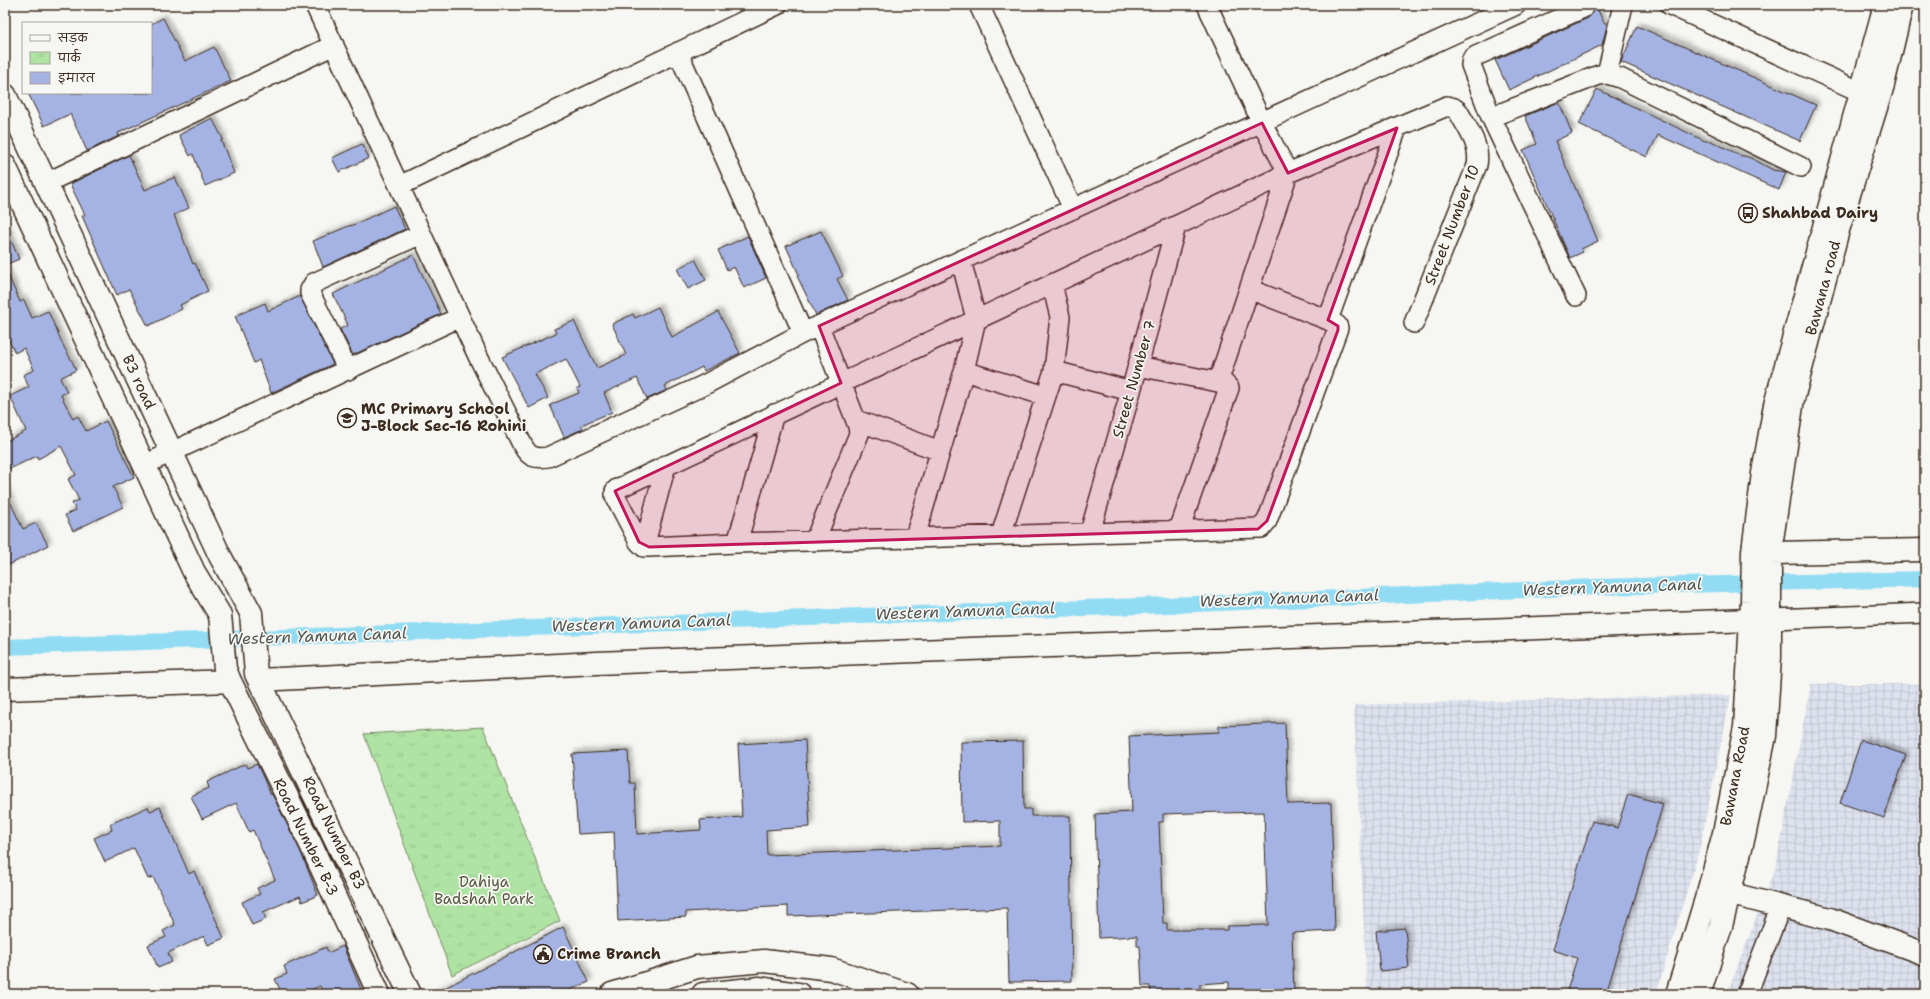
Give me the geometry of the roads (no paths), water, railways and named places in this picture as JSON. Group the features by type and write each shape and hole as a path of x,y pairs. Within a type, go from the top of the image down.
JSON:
{"street":[{"path":"315,5 421,234 522,446 527,454 532,457 540,458 548,456 704,385 811,330 1516,5"},
{"path":"399,186 777,5"},
{"path":"979,5 1073,209"},
{"path":"1207,5 1262,122 1288,173 1218,382"},
{"path":"1607,74 1623,5"},
{"path":"1670,5 1870,96"},
{"name":"Bawana road","path":"1761,552 1793,399 1838,230 1870,96 1885,5"},
{"name":"Bawana road","path":"1870,96 1902,5"},
{"path":"1576,296 1491,117 1471,65 1472,59 1583,8"},
{"path":"46,183 334,45"},
{"path":"678,52 811,330 841,383 856,420 859,434 856,444 815,540"},
{"path":"1491,117 1599,75 1607,74 1620,78 1801,166"},
{"name":"B3 road","path":"5,95 220,556 251,613 258,677"},
{"name":"Street Number 10","path":"1397,128 1440,108 1447,106 1454,108 1458,111 1477,146 1479,155 1477,165 1414,323"},
{"path":"1249,289 1328,320 1338,326 1338,330 1265,526 1258,529 916,537 644,547 639,542 615,491 666,465 1288,173 1397,128"},
{"path":"1328,320 1397,128"},
{"name":"B3 road","path":"5,166 194,572 220,614 227,675"},
{"name":"Street Number 7","path":"1090,532 1131,391 1176,226"},
{"path":"348,370 310,293 311,286 314,283 421,234"},
{"path":"916,537 964,372 976,319 961,260"},
{"path":"1001,535 1054,370 1060,317 1052,284"},
{"path":"144,465 460,317"},
{"path":"1138,366 1218,382 1227,385 1229,388 1179,530"},
{"path":"1054,370 1131,391"},
{"path":"964,372 1046,396"},
{"path":"737,543 774,414"},
{"path":"856,420 940,451"},
{"path":"644,547 666,465"},
{"path":"1761,552 1925,550"},
{"name":"Bawana Road","path":"1677,994 1719,891 1766,736 1770,656 1761,610 1761,552"},
{"path":"258,677 1761,610 1925,613"},
{"path":"5,689 227,675"},
{"name":"Road Number B-3","path":"227,675 311,845 379,994"},
{"name":"Road Number B3","path":"258,677 410,994"},
{"path":"1719,891 1830,919 1925,954"},
{"name":"Bawana Road","path":"1699,994 1721,926 1719,891"},
{"path":"1747,994 1781,906"},
{"path":"612,994 697,967 764,961 831,969 907,994"},
{"path":"703,994 760,988 799,994"}],"waterway":[{"name":"Western Yamuna Canal","path":"5,647 1195,604 1597,587 1925,579"}],"place":[{"name":"Shahbad Dairy","path":"1748,213"},
{"name":"MC Primary School J-Block Sec-16 Rohini","path":"347,418"},
{"name":"Crime Branch","path":"543,954"}],"park label":[{"name":"Dahiya Badshah Park","path":"484,890"}]}
